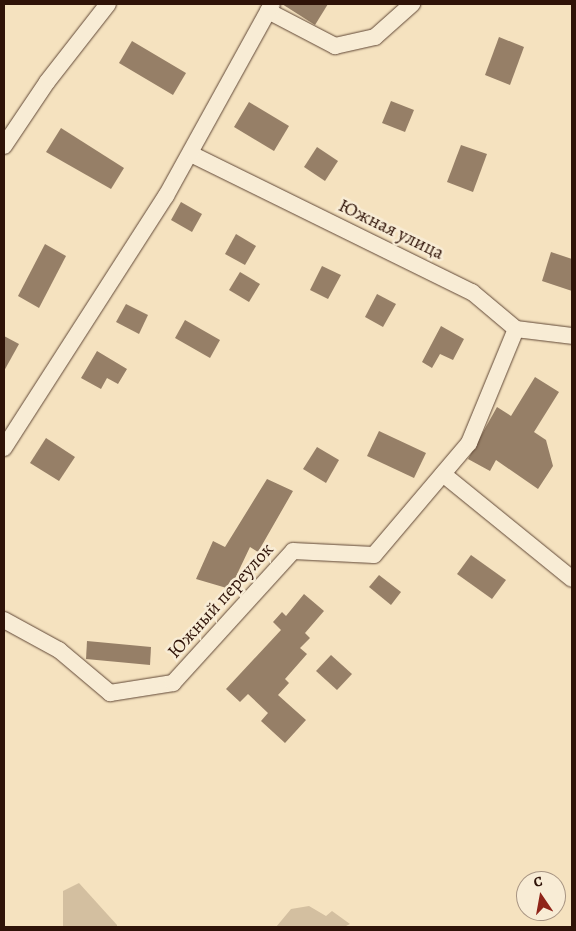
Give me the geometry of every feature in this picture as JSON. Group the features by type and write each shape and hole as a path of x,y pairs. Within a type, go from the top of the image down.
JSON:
{"street":[{"path":"4,146 52,74 108,4"},
{"path":"6,440 191,154 270,8 335,46 375,37 412,4"},
{"name":"Южная улица","path":"191,154 472,292 516,329"},
{"path":"516,329 572,336"},
{"name":"Южный переулок","path":"4,620 59,650 110,693 173,683 293,551 374,555 469,443 516,329"},
{"path":"443,474 572,579"}],"shaded area":[{"path":"79,883 117,927 63,927 63,891"},
{"path":"309,906 326,916 332,911 350,924 344,927 276,927 291,909"}],"building":[{"path":"282,4 328,4 315,25"},
{"path":"499,37 524,47 510,85 485,75"},
{"path":"132,41 186,73 173,95 119,63"},
{"path":"391,101 414,110 405,132 382,123"},
{"path":"249,102 289,126 274,151 234,127"},
{"path":"61,128 124,168 111,189 46,152"},
{"path":"461,145 487,154 473,192 447,182"},
{"path":"317,147 338,161 325,181 304,167"},
{"path":"181,202 202,214 192,232 171,220"},
{"path":"236,234 256,246 245,265 225,254"},
{"path":"45,244 66,256 39,308 18,296"},
{"path":"551,252 572,259 572,291 542,281"},
{"path":"322,266 341,275 328,299 310,290"},
{"path":"240,272 260,284 249,302 229,290"},
{"path":"377,294 396,304 383,327 365,317"},
{"path":"126,304 148,315 139,334 116,322"},
{"path":"185,320 220,340 210,358 175,338"},
{"path":"441,326 464,339 453,360 440,354 432,368 422,362"},
{"path":"4,336 19,344 4,371"},
{"path":"97,351 127,369 118,384 107,378 101,389 81,378"},
{"path":"535,377 559,392 534,432 546,440 553,466 538,489 496,460 490,471 468,459 497,407 511,416"},
{"path":"379,431 426,453 414,478 367,456"},
{"path":"46,438 75,457 59,481 30,463"},
{"path":"317,447 339,460 326,483 303,469"},
{"path":"267,479 293,491 258,552 250,547 230,589 196,579 213,541 225,547"},
{"path":"471,555 506,580 492,599 457,574"},
{"path":"379,575 401,592 391,605 369,587"},
{"path":"304,594 324,611 305,633 310,638 300,648 307,654 285,679 289,683 278,695 306,720 285,743 261,721 268,713 248,694 240,702 226,689 281,630 273,622 282,612 286,616"},
{"path":"87,641 151,647 150,665 86,659"},
{"path":"331,655 352,674 337,690 316,671"}]}
